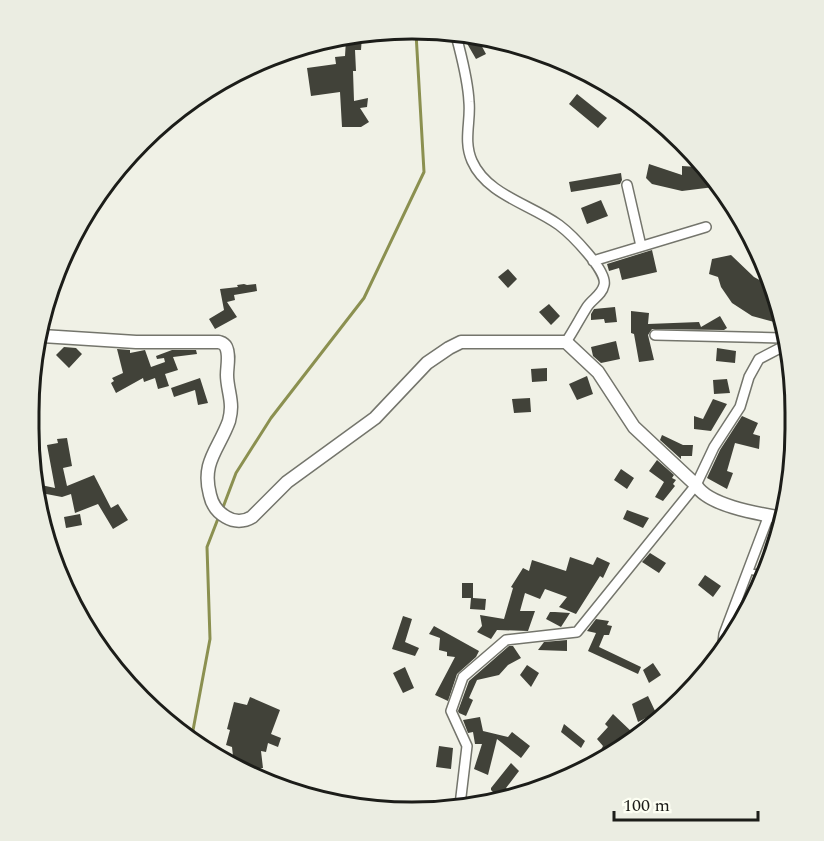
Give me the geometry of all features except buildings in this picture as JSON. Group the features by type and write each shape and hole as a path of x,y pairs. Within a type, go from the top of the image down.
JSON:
{"street":[{"path":"458,42 470,104 467,141 472,161 489,184 559,225 602,272 605,284 600,295 588,305 581,321 566,342"},
{"path":"627,185 641,246"},
{"path":"593,261 706,227"},
{"path":"655,335 778,338"},
{"path":"47,336 136,342 219,342 223,344 226,347 228,359 227,375 231,409 229,421 210,459 207,482 216,509 222,515 238,521 252,517 287,482 375,418 427,363 461,342 566,342 598,372 634,427 696,486 700,493 732,506 774,516"},
{"path":"461,799 467,746 451,711 463,676 506,639 577,632 696,486 714,447 740,406 749,377 759,359 780,348"},
{"path":"725,631 769,515"}],"lane":[{"path":"748,571 757,573"}],"waterway":[{"path":"222,510 236,473 271,418 364,298 424,172 416,39"},
{"path":"193,731 210,639 207,547 219,516"}]}
